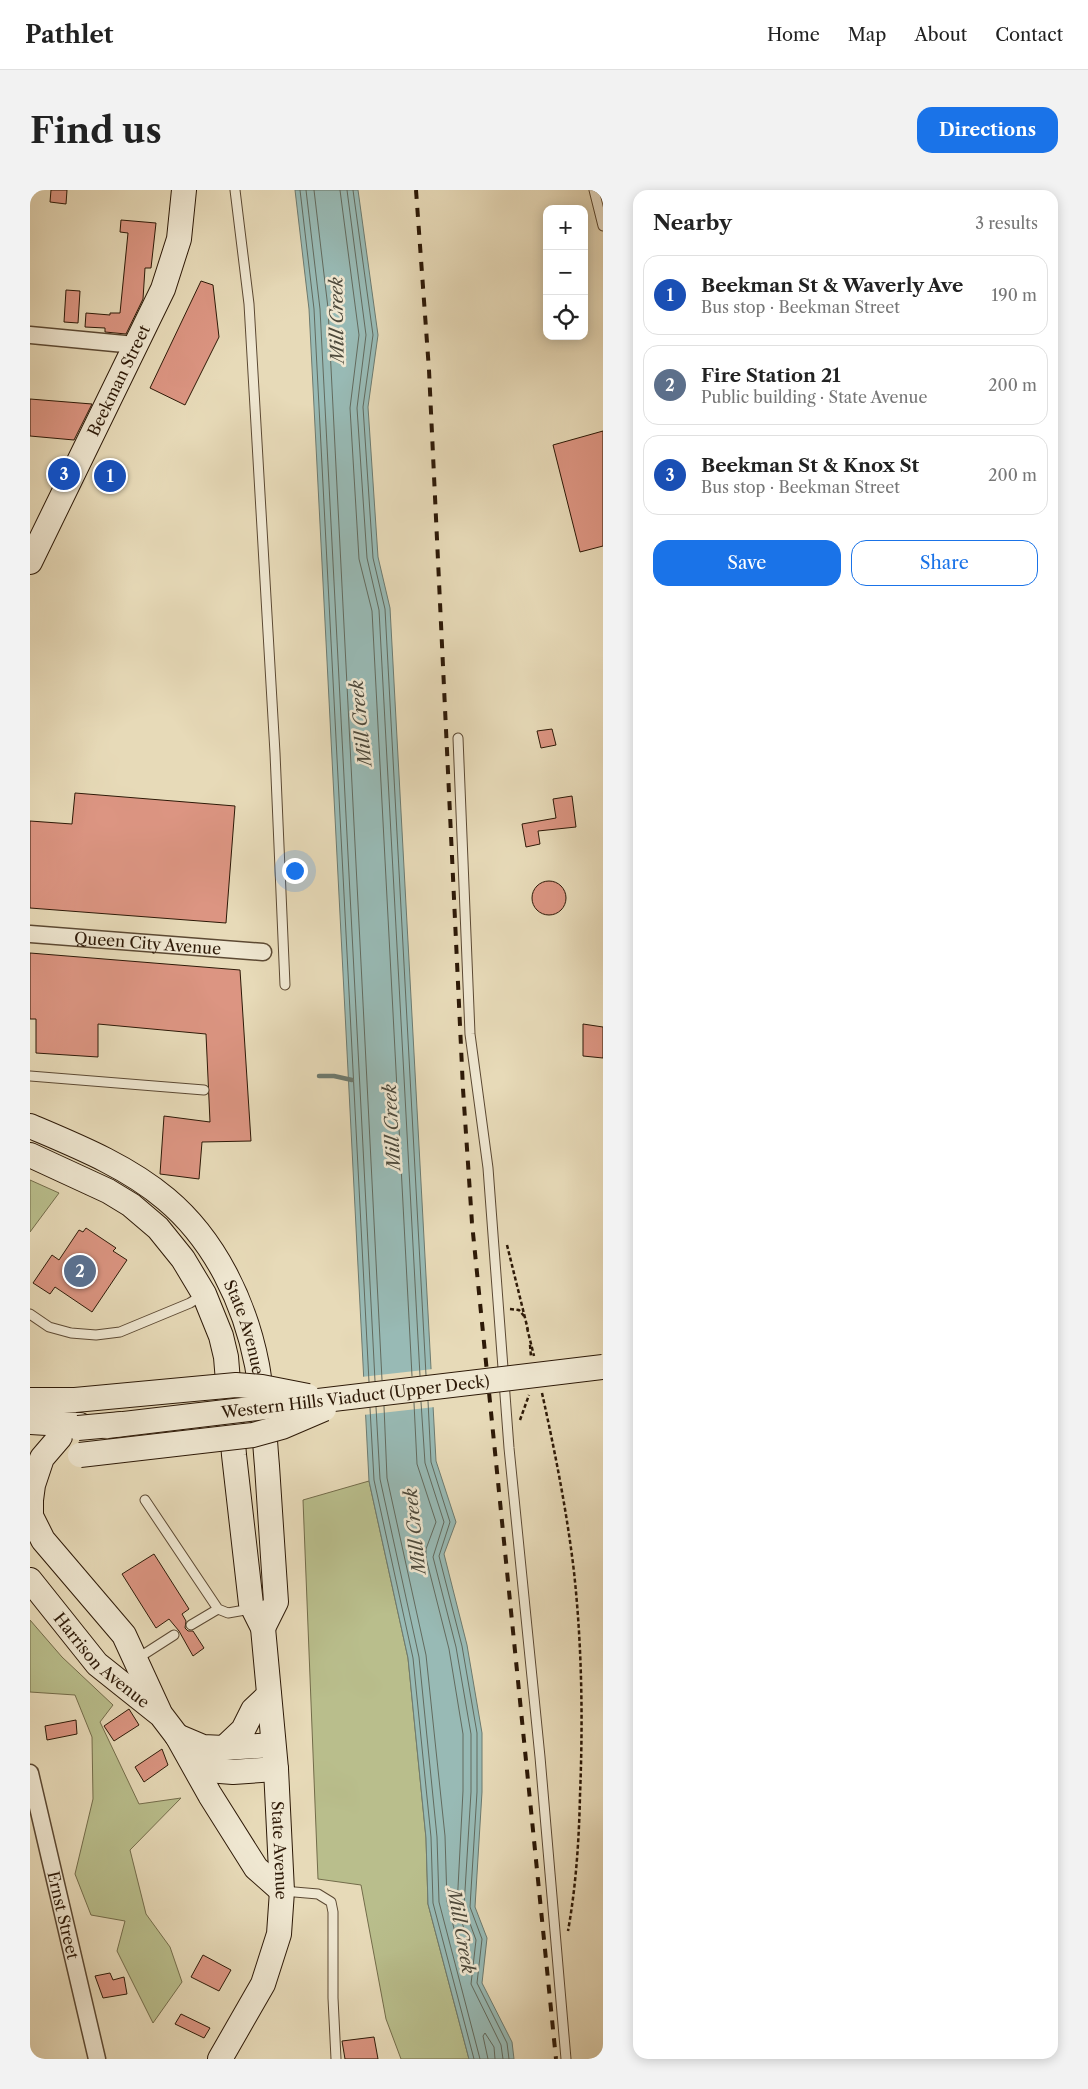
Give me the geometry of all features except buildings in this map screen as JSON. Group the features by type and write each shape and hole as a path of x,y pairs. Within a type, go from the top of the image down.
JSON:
{"main road":[{"name":"Beekman Street","path":"30,562 163,289 172,266 179,238 184,190"},
{"name":"State Avenue","path":"30,1126 100,1157 134,1176 166,1199 197,1231 230,1284 250,1335 262,1398 276,1602 264,1628"},
{"name":"State Avenue","path":"30,1155 77,1175 131,1205 170,1241 204,1294 221,1336 226,1357 234,1456 251,1604 264,1628 276,1769 282,1891 279,1934 266,1976 220,2059"},
{"path":"34,1452 69,1433 350,1402 603,1368"},
{"name":"Western Hills Viaduct (Upper Deck)","path":"69,1433 107,1426 603,1368"},
{"path":"30,1400 104,1399 236,1386 262,1387 350,1402"},
{"path":"34,1452 80,1456 253,1435 282,1427 319,1410 350,1402"},
{"name":"Western Hills Viaduct (Upper Deck)","path":"30,1422 107,1426"},
{"path":"34,1452 31,1516 43,1540 124,1635 160,1715"},
{"name":"Harrison Avenue","path":"30,1580 97,1664 160,1715 177,1736 210,1795 256,1868 282,1891"},
{"path":"224,1748 243,1730 253,1710 269,1696"},
{"name":"Harrison Avenue","path":"177,1736 203,1747 224,1748 273,1745"},
{"path":"192,1760 207,1770 233,1772 276,1769"}],"street":[{"path":"30,335 135,345"},
{"name":"Queen City Avenue","path":"30,934 263,952"},
{"name":"Ernst Street","path":"30,1773 97,2059"}],"lane":[{"path":"235,190 249,304 275,743 285,985"},
{"path":"594,190 603,226"},
{"path":"458,738 470,1034 486,1152 509,1448 539,1748 566,2059"},
{"path":"30,1076 204,1090"},
{"path":"30,1314 49,1327 71,1333 96,1335 120,1332 190,1303 204,1294"},
{"path":"144,1500 218,1609 228,1613 246,1610 251,1604"},
{"path":"190,1625 218,1609"},
{"path":"135,1660 174,1635"},
{"path":"282,1891 318,1894 331,1902 333,1912 333,1998 336,2059"}],"path":[{"path":"504,1238 535,1359"},
{"path":"528,1328 531,1364"},
{"path":"542,1389 569,1535 580,1649 582,1736 580,1811 576,1875 568,1934"},
{"path":"519,1423 530,1392"}],"green space":[{"path":"30,1180 59,1193 30,1232"},
{"path":"369,1481 408,1658 426,1838 428,1904 469,2059 401,2059 386,2019 361,1885 318,1879 303,1500"},
{"path":"30,1620 62,1657 113,1705 100,1722 139,1804 181,1798 130,1850 146,1914 170,1947 182,1982 153,2023 117,1951 125,1921 91,1915 75,1874 93,1799 92,1737 75,1695 30,1692"}],"water":[{"name":"Mill Creek","path":"295,190 358,190 378,335 368,407 378,557 390,608 436,1461 456,1522 444,1554 467,1645 482,1733 482,1792 475,1907 487,1938 482,1983 512,2042 514,2059 469,2059 428,1904 426,1838 408,1658 369,1481 309,309"}],"pier":[{"path":"433,1369 435,1407 363,1415 361,1377"}],"waterway":[{"path":"319,1076 334,1076 352,1080"}],"railway":[{"path":"416,190 429,370 463,1089 472,1223 556,2059"}],"place":[{"name":"Beekman St & Knox St","path":"64,474"},
{"name":"Beekman St & Waverly Ave","path":"110,476"},
{"name":"Fire Station 21","path":"80,1271"}]}
